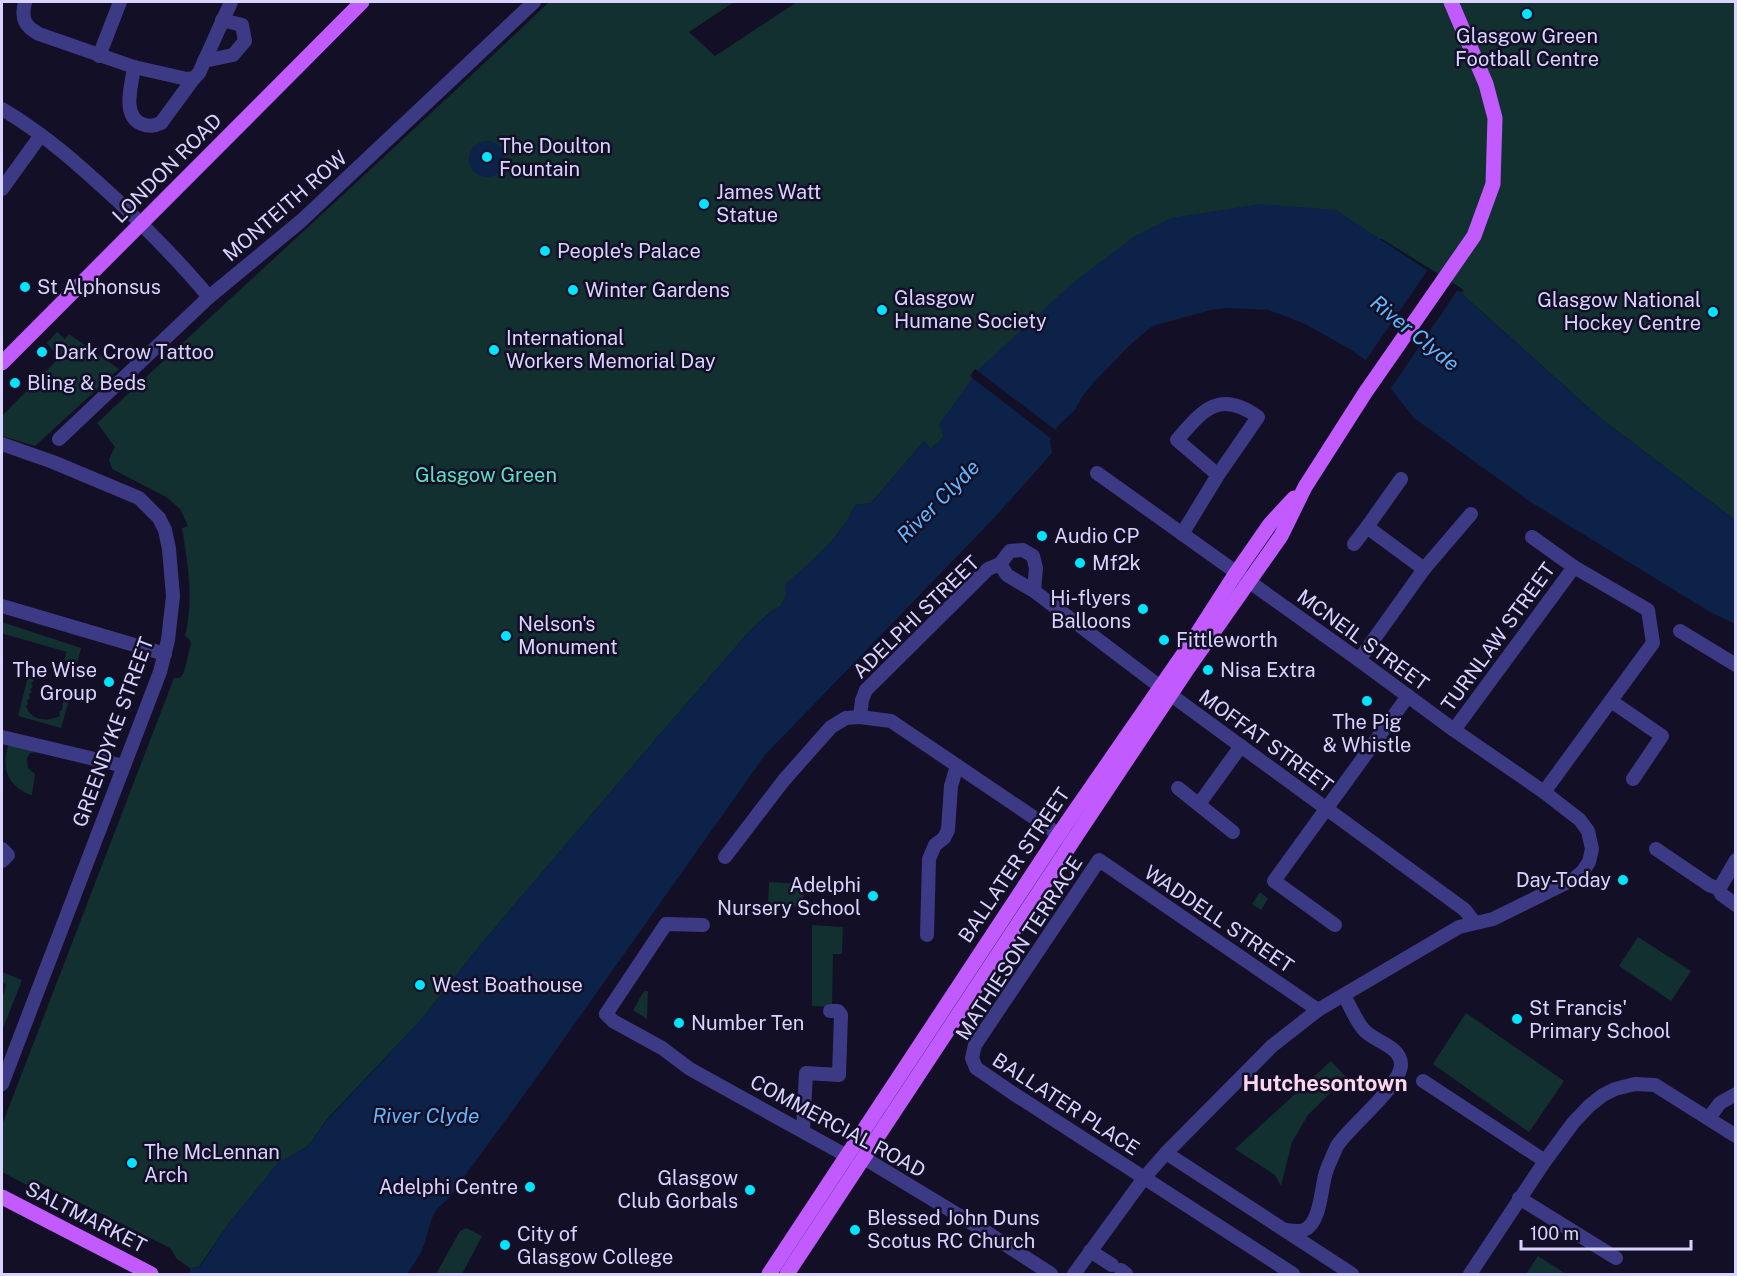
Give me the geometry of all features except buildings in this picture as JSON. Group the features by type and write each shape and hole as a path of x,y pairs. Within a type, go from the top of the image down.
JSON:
{"main road":[{"name":"LONDON ROAD","path":"3,358 142,224 362,2"},
{"name":"BALLATER STREET","path":"1165,691 1249,582 1281,536 1305,487 1365,393 1478,228 1493,184 1495,118 1486,84 1451,2"},
{"name":"BALLATER STREET","path":"769,1275 847,1156 1003,933 1165,691 1236,573 1270,524 1305,487"},
{"name":"BALLATER STREET","path":"787,1275 864,1158 1003,933"},
{"name":"SALTMARKET","path":"2,1197 151,1275"}],"street":[{"path":"25,2 22,17 29,29 134,67 183,79 194,78"},
{"path":"99,56 120,2"},
{"path":"134,67 129,106 134,118 146,125 154,126 161,123 199,73 231,2"},
{"name":"MONTEITH ROW","path":"59,438 209,297 301,221 534,2"},
{"path":"204,62 233,55 245,41 242,25 222,20"},
{"path":"2,109 80,165 176,257 209,297"},
{"path":"2,189 41,135"},
{"path":"1182,534 1218,475 1258,417 1244,407 1223,403 1201,413 1177,440 1218,475"},
{"name":"GREENDYKE STREET","path":"2,444 53,462 139,498 159,518 165,530 173,596 172,618 165,654 124,766 8,1047 2,1084"},
{"name":"MCNEIL STREET","path":"1097,473 1454,730 1544,792 1585,825 1591,838 1592,849 1589,862 1583,872 1574,879 1493,919 1474,922"},
{"path":"1354,544 1401,479"},
{"path":"1359,660 1424,569 1471,514"},
{"path":"1367,527 1424,569"},
{"path":"1532,537 1574,567 1648,610 1653,643 1544,792"},
{"path":"1000,564 1010,551 1023,550 1033,556 1036,568 1035,591"},
{"name":"MOFFAT STREET","path":"1000,564 1007,574 1035,591 1165,691 1465,910 1474,922"},
{"name":"ADELPHI STREET","path":"860,717 866,690 988,569 1000,564"},
{"name":"TURNLAW STREET","path":"1454,730 1574,567"},
{"path":"2,606 165,654"},
{"path":"1680,631 1736,665"},
{"path":"1335,925 1274,881 1408,696"},
{"path":"1611,701 1662,736 1633,779"},
{"path":"725,857 784,780 831,727 846,718 860,717 891,721 1065,839"},
{"path":"2,737 124,766"},
{"path":"1199,804 1241,746"},
{"path":"927,935 929,860 935,845 944,838 948,830 951,786 957,766"},
{"path":"1178,788 1233,832"},
{"path":"2,849 8,855 2,861"},
{"path":"1656,849 1709,885 1719,889 1721,894 1736,905"},
{"name":"WADDELL STREET","path":"1099,860 1318,1010"},
{"name":"MATHIESON TERRACE","path":"972,1058 975,1045 1099,860"},
{"path":"1719,889 1736,860"},
{"path":"1074,1275 1144,1178 1272,1046 1318,1010 1459,927 1474,922"},
{"name":"COMMERCIAL ROAD","path":"703,925 666,924 606,1014 613,1021 662,1048 690,1069 847,1156 864,1158 1051,1275"},
{"path":"1286,1230 1298,1231 1311,1226 1316,1218 1325,1173 1339,1144 1378,1103 1401,1069 1401,1062 1395,1051 1363,1029 1344,996"},
{"path":"803,1130 806,1073 839,1075 842,1015 838,1011 830,1011"},
{"name":"BALLATER PLACE","path":"972,1058 976,1068 1293,1275"},
{"path":"1423,1081 1545,1161"},
{"path":"1470,1275 1545,1161 1589,1106 1603,1095 1635,1084 1655,1084 1736,1136"},
{"path":"1709,1118 1720,1103 1736,1094"},
{"path":"1166,1153 1353,1275"},
{"path":"1519,1198 1616,1258"},
{"path":"1090,1251 1120,1270"}],"green space":[{"name":"Glasgow Green","path":"549,2 734,2 689,32 715,56 797,2 1735,2 1735,520 1600,418 1460,292 1464,291 1461,288 1382,239 1374,239 1336,210 938,426 941,427 944,437 931,449 924,441 871,503 855,505 834,538 786,585 786,595 781,606 770,612 748,633 661,733 481,944 420,1021 329,1117 307,1147 278,1163 229,1223 199,1267 190,1268 177,1259 170,1248 38,1182 27,1185 2,1172 2,1125 174,678 180,678 184,672 191,643 185,636 190,596 182,528 188,526 180,509 166,497 112,469 109,459 115,447 97,423"},
{"path":"57,332 65,339 69,334 119,369 35,446 2,436 2,416 59,358 47,343"},
{"path":"2,622 81,648 77,664 64,660 67,652 4,634"},
{"path":"31,665 38,670 31,674 34,681 31,683 32,692 29,694 30,698 26,706 32,715 40,719 60,716 63,701 68,694 65,689 72,690 61,728 18,716"},
{"path":"9,744 42,752 30,753 27,758 28,768 35,774 32,795 17,787 8,776 5,761"},
{"path":"769,882 804,884 803,907 768,905"},
{"path":"1260,892 1268,899 1261,910 1252,904"},
{"path":"812,925 843,927 842,954 833,954 832,1007 812,1006"},
{"path":"1638,937 1691,971 1671,1001 1619,966"},
{"path":"2,972 22,980 2,1031 2,1000 6,984 2,983"},
{"path":"644,991 648,991 647,1019 633,1010"},
{"path":"1466,1013 1564,1081 1529,1132 1433,1064"},
{"path":"1331,1061 1346,1077 1308,1115 1292,1142 1281,1186 1275,1175 1235,1149"},
{"path":"466,1228 482,1236 462,1274 436,1274 460,1231"},
{"path":"1538,1256 1566,1274 1526,1274"}],"water":[{"name":"The Doulton Fountain","path":"487,141 500,146 505,159 500,172 487,177 474,172 469,159 474,146"},
{"name":"River Clyde","path":"1261,204 1336,210 1460,292 1600,418 1735,520 1735,624 1710,612 1529,501 1414,418 1372,365 1350,349 1303,323 1269,310 1227,308 1156,325 1129,346 1095,381 1075,410 1057,427 1050,441 1052,453 995,517 765,755 537,1077 448,1199 437,1209 421,1252 407,1274 190,1273 190,1268 200,1267 229,1223 278,1163 307,1147 329,1118 420,1021 481,944 748,633 770,612 781,606 786,595 785,585 834,538 855,505 871,503 924,441 931,449 944,437 941,427 938,426 979,369 1075,281 1135,236 1171,218"}],"pier":[{"path":"1429,268 1459,288 1389,391 1364,363"},
{"path":"975,369 1058,432 1053,440 970,376"}],"place":[{"name":"Glasgow Green Football Centre","path":"1527,14"},
{"name":"The Doulton Fountain","path":"487,157"},
{"name":"James Watt Statue","path":"704,204"},
{"name":"People's Palace","path":"545,251"},
{"name":"St Alphonsus","path":"25,287"},
{"name":"Winter Gardens","path":"573,290"},
{"name":"Glasgow Humane Society","path":"882,310"},
{"name":"Glasgow National Hockey Centre","path":"1713,312"},
{"name":"International Workers Memorial Day","path":"494,350"},
{"name":"Dark Crow Tattoo","path":"42,352"},
{"name":"Bling & Beds","path":"15,383"},
{"name":"Audio CP","path":"1042,536"},
{"name":"Mf2k","path":"1080,563"},
{"name":"Hi-flyers Balloons","path":"1143,609"},
{"name":"Nelson's Monument","path":"506,636"},
{"name":"Fittleworth","path":"1164,640"},
{"name":"Nisa Extra","path":"1208,670"},
{"name":"The Wise Group","path":"109,682"},
{"name":"The Pig & Whistle","path":"1367,701"},
{"name":"Day-Today","path":"1623,880"},
{"name":"Adelphi Nursery School","path":"873,896"},
{"name":"West Boathouse","path":"420,985"},
{"name":"St Francis' Primary School","path":"1517,1019"},
{"name":"Number Ten","path":"679,1023"},
{"name":"The McLennan Arch","path":"132,1163"},
{"name":"Adelphi Centre","path":"530,1187"},
{"name":"Glasgow Club Gorbals","path":"750,1190"},
{"name":"Blessed John Duns Scotus RC Church","path":"855,1230"},
{"name":"City of Glasgow College","path":"505,1245"}],"district":[{"name":"Hutchesontown","path":"1325,1083"}]}
